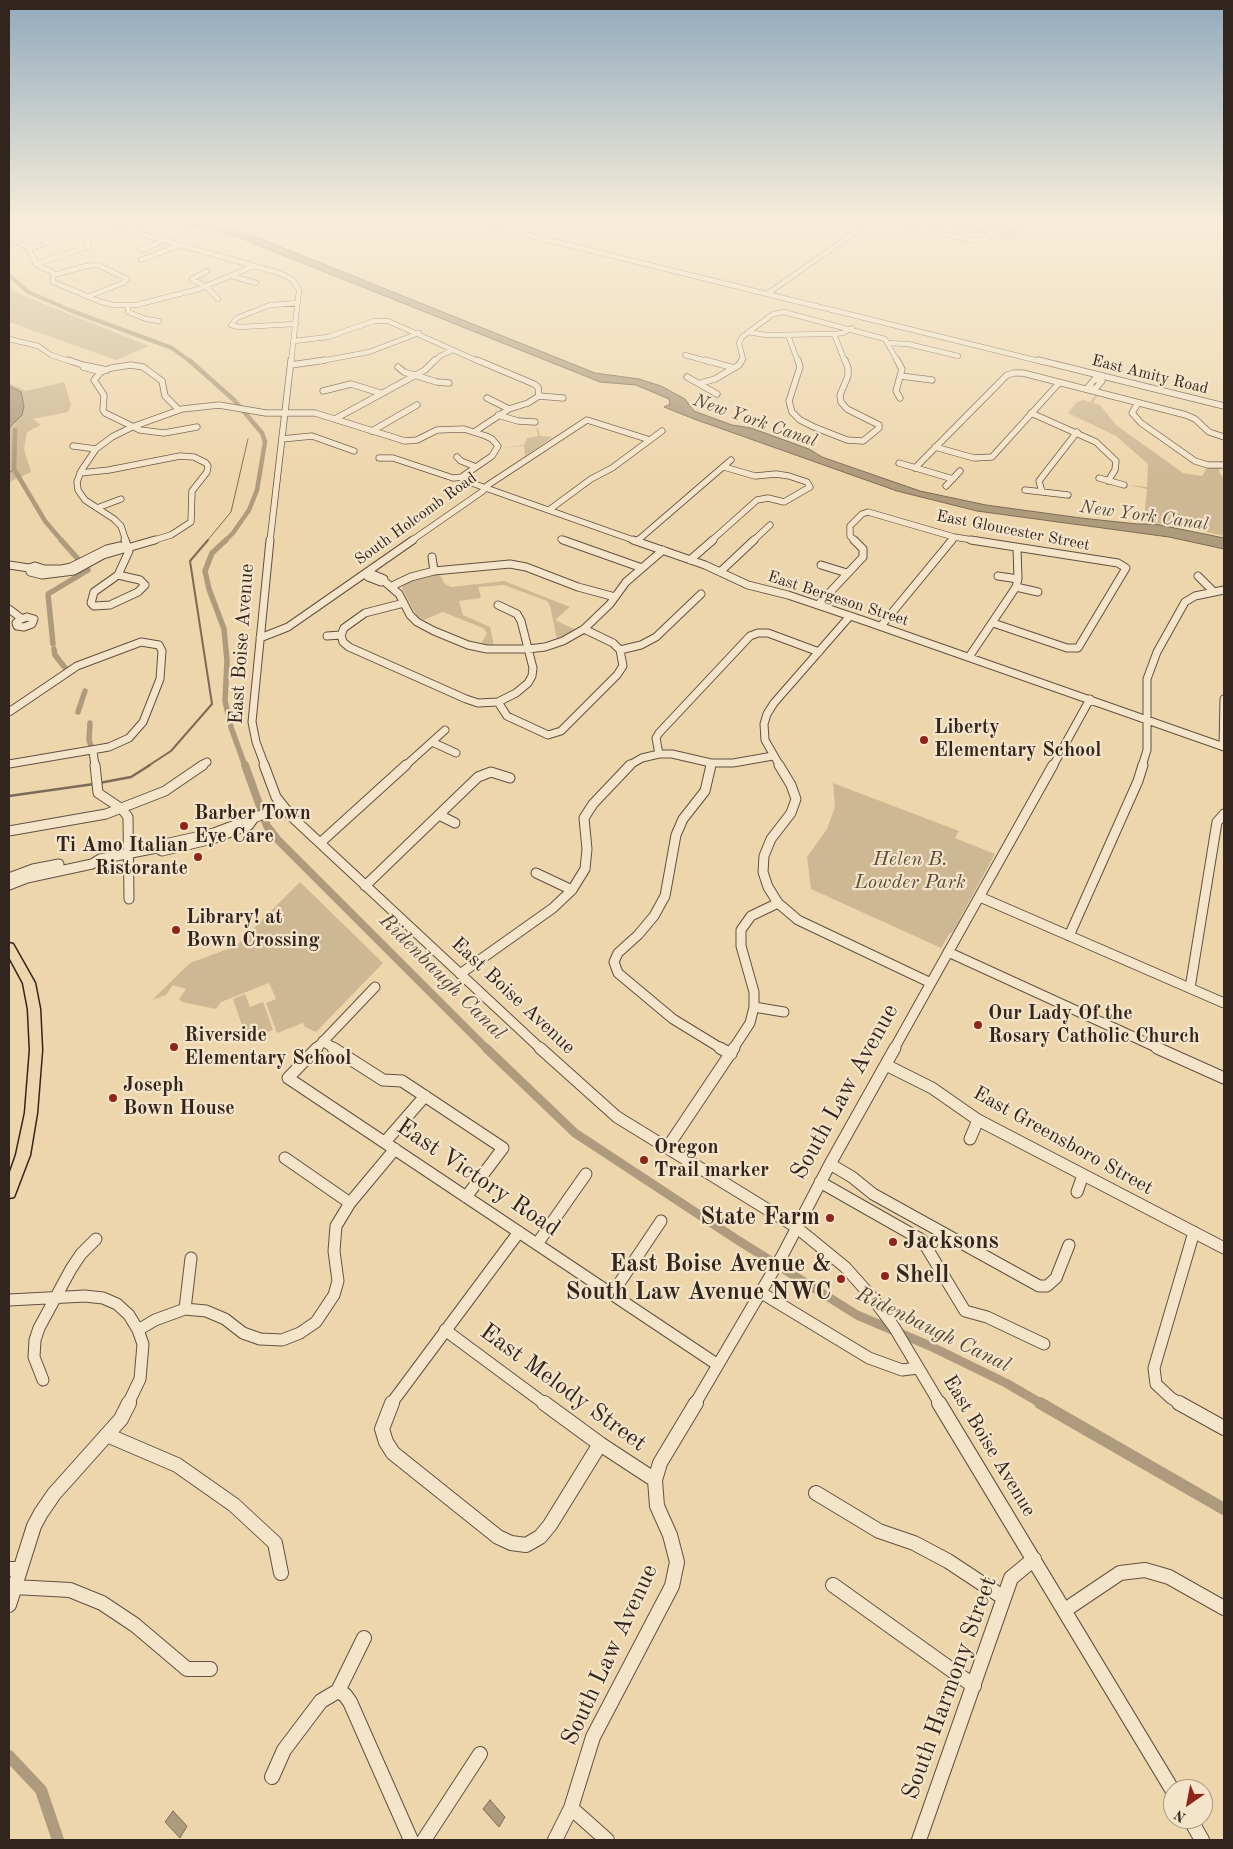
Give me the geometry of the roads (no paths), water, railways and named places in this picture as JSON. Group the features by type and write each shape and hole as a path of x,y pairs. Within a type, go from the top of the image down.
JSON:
{"main road":[{"path":"9,947 28,983 34,1009 36,1050 29,1122 23,1155 9,1192"}],"street":[{"path":"108,304 131,304"},
{"path":"276,304 237,318 232,326 239,328 296,324"},
{"name":"East Boise Avenue","path":"298,304 261,622 252,722 256,742 276,796 291,816 597,1101 618,1118 796,1227 845,1267 894,1326 1166,1779"},
{"name":"East Amity Road","path":"807,304 1100,378 1224,406"},
{"path":"128,305 128,312 132,314 146,319 159,320"},
{"path":"701,383 715,379 734,368 743,360 740,340 748,332 776,313 789,313 853,327 879,336 888,343 902,369 896,391 900,398"},
{"path":"294,341 336,336 374,321 382,320 401,325 453,350 534,384 538,387 539,396"},
{"path":"748,332 766,335 834,334 853,327"},
{"path":"291,365 369,352 419,333"},
{"path":"788,335 800,367 789,401 792,412 809,425 858,442 866,439 879,428 879,425 852,412 841,402 840,395 848,376 848,368 834,334"},
{"path":"9,339 38,346 51,355 82,365 107,370"},
{"path":"888,343 908,344 958,356"},
{"path":"335,419 425,370 440,356 453,350"},
{"path":"685,355 734,368"},
{"path":"82,365 83,368 101,372"},
{"path":"179,410 165,396 162,381 148,369 131,365 101,372 94,380 104,394 103,410 109,416 132,427 145,432 157,433 197,426"},
{"path":"398,367 437,382 449,383"},
{"path":"915,468 1007,375 1014,373 1090,389 1186,415 1195,419 1209,432 1224,437"},
{"path":"901,376 932,380"},
{"path":"688,377 717,394"},
{"path":"1090,389 1088,387 1095,379 1100,378"},
{"path":"935,447 974,458 989,458 1059,383"},
{"path":"323,391 351,384 380,393"},
{"path":"474,432 509,408 528,403 539,396 563,398"},
{"path":"487,398 509,408"},
{"path":"1138,402 1132,413 1141,423 1195,461 1208,465 1224,465"},
{"path":"372,431 417,404"},
{"path":"118,576 140,580 145,585 138,592 110,605 94,606 91,603 94,592 118,576 127,557 128,547 119,524 85,500 78,490 80,473 96,449 112,437 132,427 179,410 211,405 234,406 252,411 285,414 315,413 394,439 412,441 437,430 454,428 474,432 492,439 498,446 492,456 463,477"},
{"path":"1031,413 1093,439 1115,459 1115,470 1108,481"},
{"path":"498,415 518,421 535,422"},
{"path":"454,420 454,428"},
{"path":"587,420 647,439"},
{"name":"South Holcomb Road","path":"260,638 288,627 367,574 483,491 485,487 587,420"},
{"path":"549,510 590,479 612,468 662,431"},
{"path":"1042,492 1039,481 1077,432"},
{"path":"282,438 312,436 354,451"},
{"path":"72,446 96,449"},
{"path":"9,564 29,568 35,566 44,569 62,569 107,549 120,546 128,547 163,539 191,522 192,491 207,472 208,466 206,463 194,458 180,456 109,470 80,473"},
{"path":"457,457 461,461 476,467"},
{"name":"East Bergeson Street","path":"379,458 393,458 453,478 463,477 485,487 690,560 748,586 788,595 881,626 1224,746"},
{"path":"637,541 731,460"},
{"path":"899,463 953,479"},
{"path":"690,560 756,500 761,498 779,501 789,500 808,489 810,485 789,476 776,474 755,476 724,467"},
{"path":"946,486 960,471"},
{"path":"1099,478 1124,485"},
{"path":"1025,490 1068,495"},
{"path":"97,508 121,500"},
{"name":"East Gloucester Street","path":"847,573 864,553 863,548 850,536 849,529 862,514 868,512 954,537 1118,563 1124,566 1126,570 1080,646 1075,649"},
{"path":"720,572 770,524"},
{"path":"881,626 954,537"},
{"path":"561,539 642,568"},
{"path":"969,657 1016,587 1018,579 1017,548"},
{"path":"367,574 384,579 384,581 392,586 410,615 417,622 456,641 487,649 528,649 545,647 563,641 584,629 615,597 626,582 663,550"},
{"path":"432,557 434,571"},
{"path":"392,586 411,577 434,571 510,564 526,567 578,587 615,597"},
{"path":"818,605 847,573 821,565"},
{"path":"998,576 1018,579"},
{"path":"1198,576 1213,590"},
{"path":"1016,587 1038,592"},
{"path":"1069,936 1138,781 1147,750 1146,699 1148,679 1157,652 1185,602 1195,596 1213,590 1224,590"},
{"path":"620,650 641,645 656,638 701,594"},
{"path":"404,603 365,613 344,628 341,635 342,642 349,647 478,703 498,702 516,693 532,676 533,668 521,621 517,614 498,605"},
{"path":"9,609 21,618"},
{"path":"850,616 774,703 767,714 764,724 765,740 791,785 796,799 791,813 771,840 764,856 763,872 768,887 778,903 787,912 805,924 931,983"},
{"path":"261,622 266,628 288,627"},
{"path":"993,622 1075,649"},
{"path":"498,702 507,716 542,734 554,734 561,731 620,671 623,658 620,650 613,643 584,629"},
{"path":"659,754 656,738 658,733 750,636 758,633 768,633 819,652"},
{"path":"327,636 341,635"},
{"path":"9,712 77,666 141,642 159,645 162,651 162,668 143,722 129,738 109,748 9,764"},
{"name":"South Law Avenue","path":"555,1840 571,1808 593,1737 672,1586 677,1562 670,1535 657,1506 655,1480 660,1463 773,1272 820,1182 1090,700"},
{"path":"1224,700 1224,746"},
{"path":"320,843 445,730"},
{"path":"432,742 456,753"},
{"path":"93,751 96,789 102,796 122,808 128,817 129,899"},
{"path":"460,974 553,908 572,890 585,869 587,849 584,818 592,804 628,766 642,758 659,754 672,754 711,763 742,763 773,756"},
{"path":"9,831 106,814 150,799 207,762"},
{"path":"711,763 705,790 683,819 676,835 665,896 654,916 638,936 618,953 614,962 618,973 673,1019 731,1054"},
{"path":"366,886 478,777 484,773 491,772 510,778"},
{"path":"9,885 27,878 92,864 100,859 157,848 160,845 207,834 283,806"},
{"path":"1190,988 1217,822 1224,814"},
{"path":"439,815 455,823"},
{"path":"9,878 33,869 95,857 100,859"},
{"path":"536,873 572,890"},
{"path":"980,897 1224,1003"},
{"path":"667,1148 750,1023 754,1007 754,992 741,946 741,930 751,916 778,903"},
{"path":"948,952 1224,1078"},
{"path":"374,987 323,1041 383,1080 402,1080 504,1148 466,1197"},
{"path":"754,1007 784,1012"},
{"name":"East Victory Road","path":"323,1041 288,1078 718,1365"},
{"name":"East Greensboro Street","path":"886,1064 932,1088 978,1120 1224,1248"},
{"path":"384,1142 425,1096"},
{"path":"970,1138 978,1120"},
{"path":"138,1330 155,1320 185,1309 206,1311 226,1319 243,1333 260,1339 282,1340 300,1333 316,1322 334,1295 338,1281 334,1251 336,1226 350,1203 395,1149"},
{"path":"286,1158 350,1203"},
{"path":"830,1164 852,1177 872,1194 1039,1286 1047,1286 1056,1278 1069,1245"},
{"path":"537,1244 586,1174"},
{"path":"1076,1192 1084,1175"},
{"path":"820,1182 922,1240 965,1311 987,1317 1044,1344"},
{"path":"612,1294 661,1221"},
{"path":"518,1232 390,1404 382,1429 386,1442 393,1453 498,1537 512,1543 526,1545 540,1536 550,1525 600,1444"},
{"path":"1194,1232 1154,1368 1156,1384 1171,1398 1224,1428"},
{"path":"43,1380 34,1357 35,1340 39,1328 71,1269 81,1254 96,1239"},
{"path":"185,1309 191,1258"},
{"path":"760,1292 869,1358 902,1370 918,1368"},
{"path":"9,1300 85,1296 110,1301 117,1304 129,1315 138,1330 143,1344 140,1379 121,1419 54,1494 41,1513 14,1569 14,1587 9,1604"},
{"name":"East Melody Street","path":"445,1330 600,1444 655,1480"},
{"path":"107,1435 177,1465 234,1505 275,1543 280,1573"},
{"path":"816,1492 879,1531 914,1543 948,1561 1004,1598"},
{"name":"South Harmony Street","path":"919,1840 1012,1578 1034,1559"},
{"path":"1065,1610 1120,1573 1145,1570 1169,1576 1224,1608"},
{"path":"833,1584 974,1686"},
{"path":"14,1587 70,1590 102,1603 135,1625 187,1670 210,1670"},
{"path":"272,1777 284,1750 321,1701 338,1691 364,1638"},
{"path":"338,1691 345,1695 350,1702 411,1840"},
{"path":"424,1840 480,1754"},
{"path":"571,1808 608,1840"},
{"path":"1196,1829 1202,1840"}],"waterway":[{"name":"Ridenbaugh Canal","path":"56,304 172,348 191,362"},
{"name":"Ridenbaugh Canal","path":"189,360 234,400 262,433 265,442 257,490 249,510 226,540"},
{"path":"15,430 14,469 45,521 62,541"},
{"path":"207,541 231,512 248,439"},
{"path":"9,473 14,469"},
{"path":"61,540 79,560"},
{"path":"148,766 171,751 212,704 190,561 208,540"},
{"name":"Ridenbaugh Canal","path":"226,540 212,553 205,571 209,589 224,629 227,661 225,701 231,727 245,766"},
{"path":"53,644 48,594 88,570 86,568"},
{"path":"54,649 55,655 66,669"},
{"path":"78,712 85,691"},
{"path":"90,723 89,740 91,746"},
{"path":"99,783 131,777 150,765"},
{"name":"Ridenbaugh Canal","path":"245,765 267,826 277,839 486,1048"},
{"path":"9,796 94,784"},
{"name":"Ridenbaugh Canal","path":"486,1048 575,1133 736,1239 857,1315 930,1346 1006,1383 1042,1404"},
{"name":"Ridenbaugh Canal","path":"1040,1403 1224,1509"},
{"path":"9,1756 41,1790 58,1840"}],"place":[{"name":"Liberty Elementary School","path":"924,740"},
{"name":"Barber Town Eye Care","path":"184,826"},
{"name":"Ti Amo Italian Ristorante","path":"198,857"},
{"name":"Library! at Bown Crossing","path":"176,930"},
{"name":"Our Lady Of the Rosary Catholic Church","path":"978,1025"},
{"name":"Riverside Elementary School","path":"174,1047"},
{"name":"Joseph Bown House","path":"113,1098"},
{"name":"Oregon Trail marker","path":"644,1160"},
{"name":"State Farm","path":"830,1218"},
{"name":"Jacksons","path":"893,1242"},
{"name":"Shell","path":"885,1276"},
{"name":"East Boise Avenue & South Law Avenue NWC","path":"841,1279"}],"water label":[{"name":"New York Canal","path":"755,421"},
{"name":"New York Canal","path":"1144,516"}],"park label":[{"name":"Helen B. Lowder Park","path":"910,872"}]}
